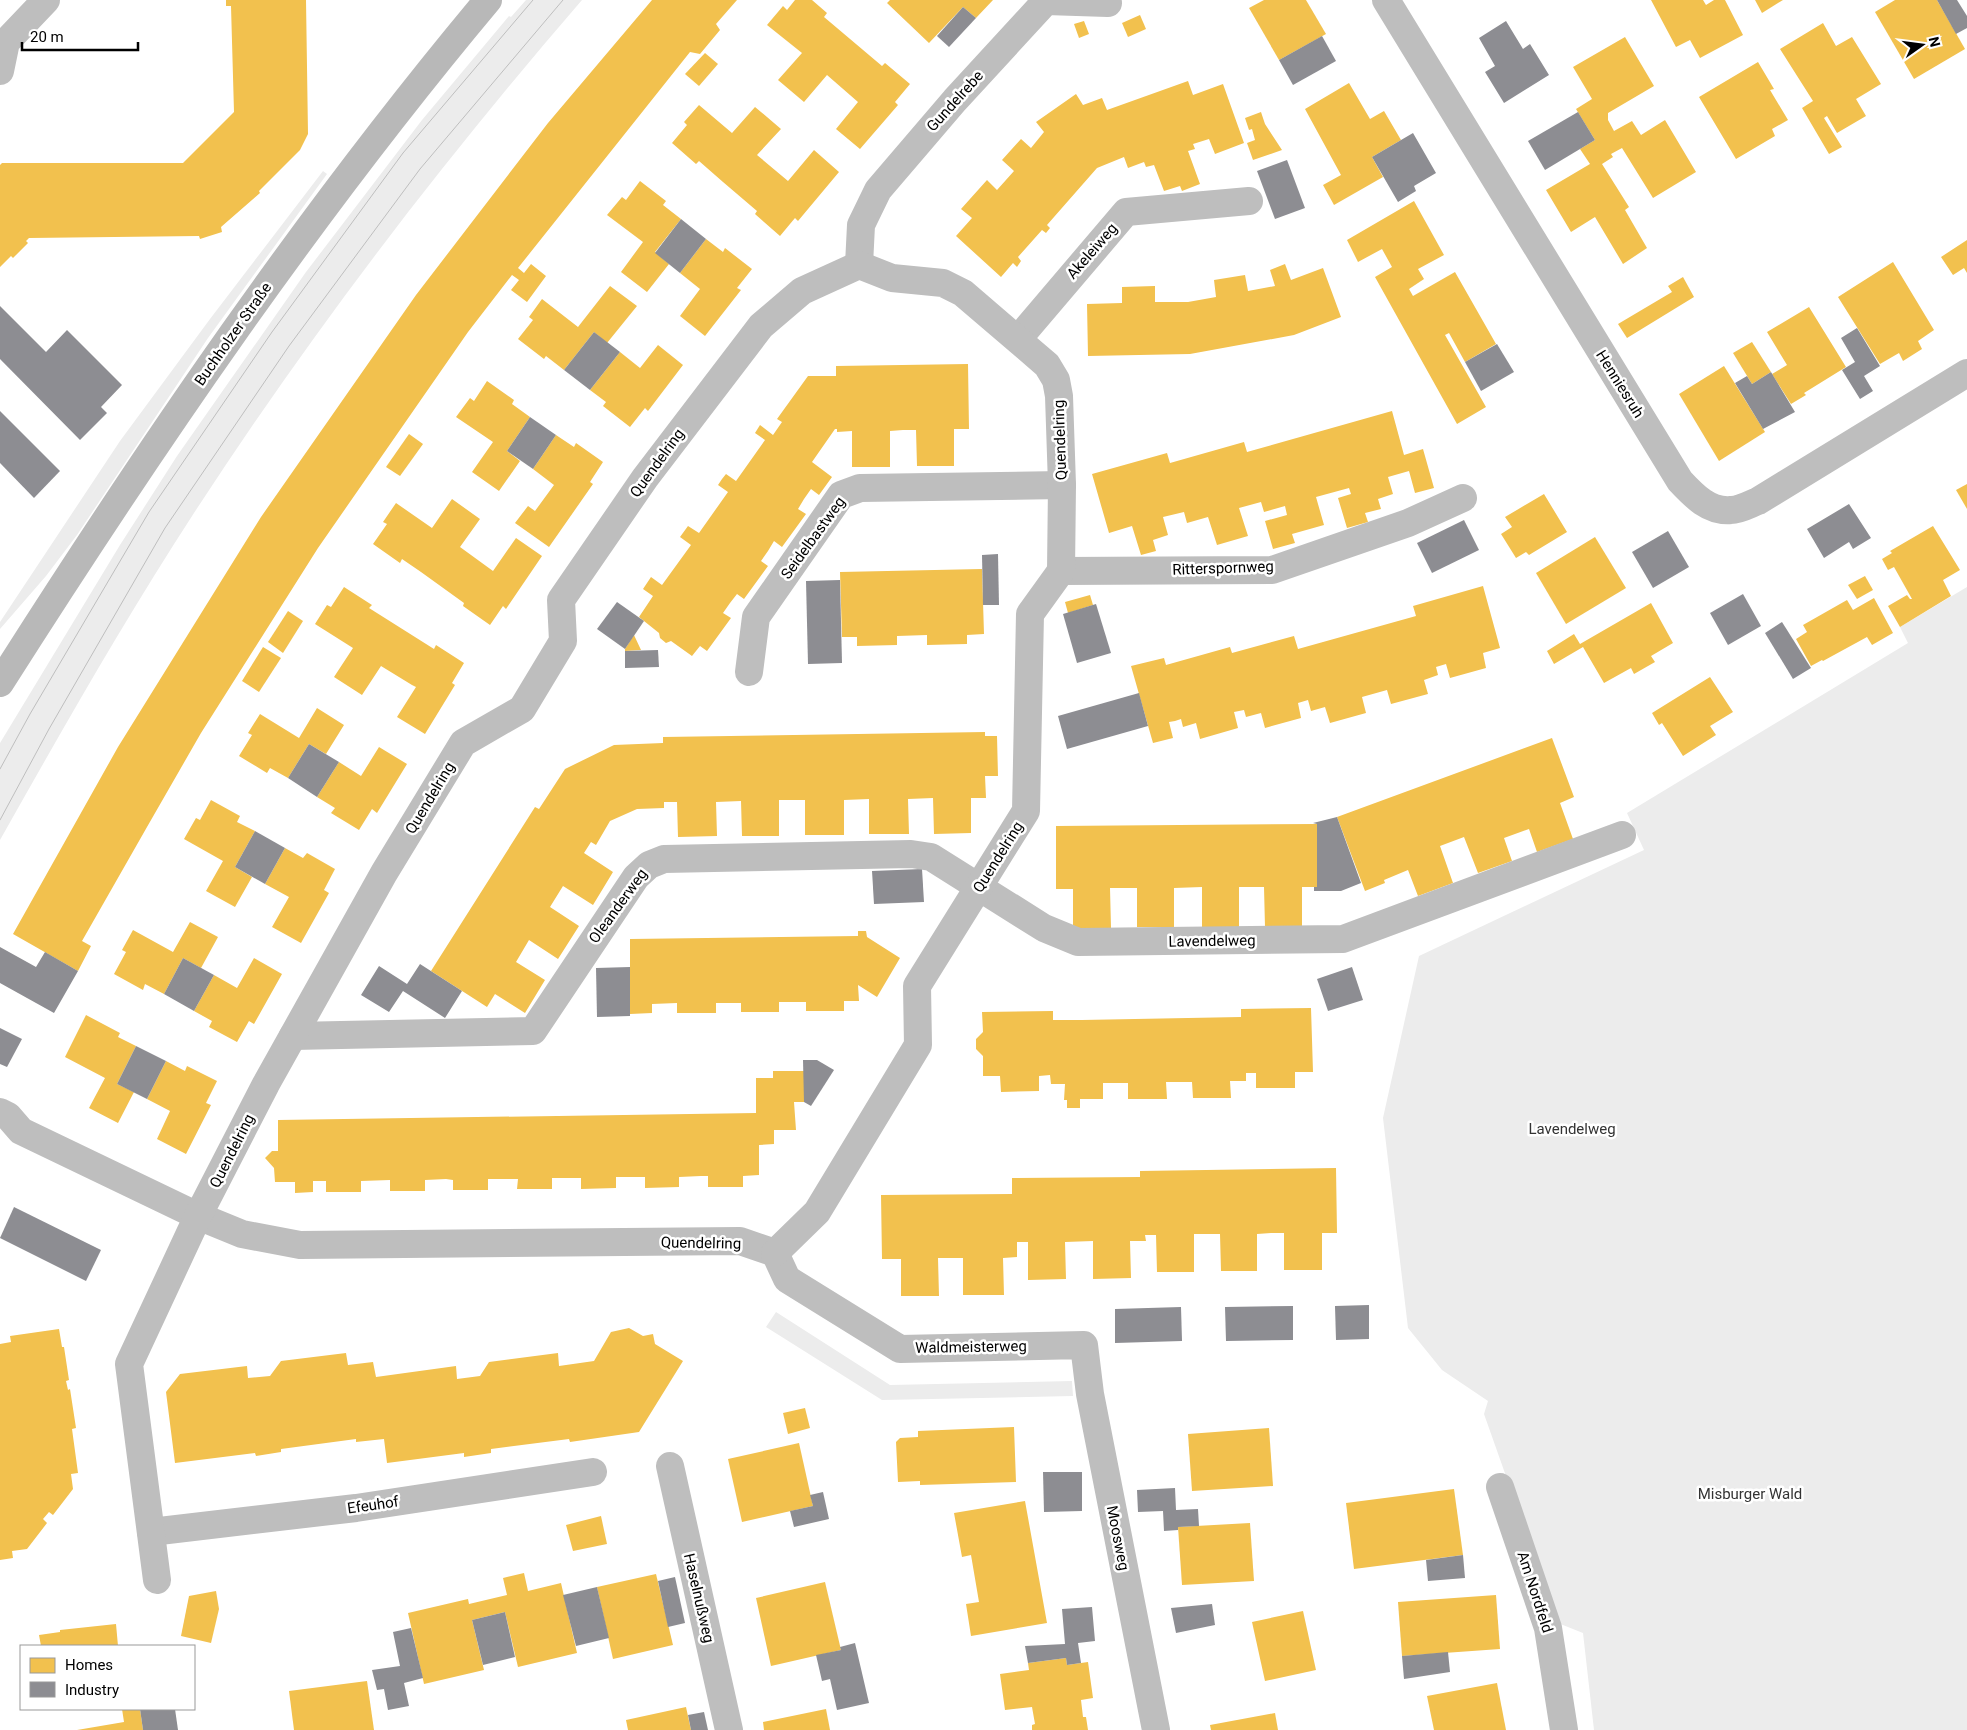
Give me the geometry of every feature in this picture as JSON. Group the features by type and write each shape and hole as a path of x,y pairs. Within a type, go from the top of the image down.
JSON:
{"main road":[{"name":"Buchholzer Straße","path":"0,683 141,467 277,269 377,138 488,0"}],"street":[{"path":"0,71 6,42 46,0"},
{"name":"Henniesruh","path":"1386,0 1680,481 1697,500 1712,507 1731,510 1758,501 1967,373"},
{"name":"Gundelrebe","path":"858,266 861,225 878,190 955,100 1046,1 1108,3"},
{"name":"Akeleiweg","path":"1018,339 1126,212 1249,201"},
{"name":"Quendelring","path":"0,1112 8,1116 21,1131 198,1216 242,1234 300,1245 740,1242 775,1253 817,1212 918,1045 917,986 1026,811 1030,614 1061,571 1062,485 1059,396 1056,380 1047,365 963,293 942,283 892,278 858,266 802,291 761,326 645,478 561,600 563,641 522,709 463,743 384,873 292,1036 198,1216"},
{"name":"Seidelbastweg","path":"749,672 756,617 841,495 860,488 1062,485"},
{"name":"Ritterspornweg","path":"1061,571 1272,570 1408,523 1463,498"},
{"name":"Lavendelweg","path":"979,886 1044,928 1078,942 1343,939 1622,835"},
{"name":"Oleanderweg","path":"292,1036 533,1031 636,877 648,865 663,860 911,854 931,857 979,886"},
{"path":"157,1580 129,1364 198,1216"},
{"name":"Waldmeisterweg","path":"775,1253 787,1279 900,1349 1084,1345"},
{"name":"Moosweg","path":"1084,1345 1090,1394 1156,1730"},
{"name":"Haselnußweg","path":"670,1466 729,1730"},
{"name":"Efeuhof","path":"151,1532 356,1508 593,1472"},
{"name":"Am Nordfeld","path":"1500,1487 1548,1628 1564,1730"}],"green space":[{"path":"526,0 582,0 429,186 331,314 284,380 194,513 143,593 70,716 0,840 0,743 120,545 177,456 306,272 422,120 509,16 511,17"},
{"path":"323,171 327,174 208,338 77,535 46,576 0,629 0,622 120,441"},
{"name":"Misburger Wald","path":"1967,587 1967,1730 1594,1730 1583,1633 1558,1623 1484,1414 1488,1401 1442,1370 1408,1328 1383,1118 1419,956 1644,850 1627,813 1908,643 1900,627"},
{"path":"776,1312 890,1385 1072,1381 1073,1396 882,1400 766,1327"}],"building: Homes":[{"path":"226,0 306,0 308,134 300,150 259,191 260,193 221,227 222,232 200,239 199,236 29,238 26,241 28,243 13,258 11,256 0,267 0,165 2,163 183,163 234,112 231,6 226,6"},
{"path":"652,0 737,0 716,24 720,30 700,54 690,52 518,268 524,273 531,264 546,276 527,302 511,290 519,280 512,275 468,332 318,548 201,733 82,941 91,946 78,971 13,934 118,747 261,517 416,295 548,123"},
{"path":"795,0 812,0 827,13 824,17 882,66 885,63 910,84 895,102 898,105 860,149 836,129 858,102 827,75 804,102 778,80 802,53 767,25 783,6 787,10"},
{"path":"890,0 993,0 976,18 963,7 929,43 887,3"},
{"path":"1264,0 1306,0 1326,34 1279,60 1249,8"},
{"path":"1651,0 1703,0 1706,5 1714,0 1725,0 1743,35 1700,58 1690,40 1676,47"},
{"path":"1755,0 1783,0 1762,13"},
{"path":"1895,0 1937,0 1965,49 1914,79 1875,12"},
{"path":"1140,15 1146,29 1128,37 1122,23"},
{"path":"1084,21 1089,34 1079,38 1074,24"},
{"path":"1823,23 1836,46 1852,37 1881,84 1856,99 1866,116 1837,133 1827,116 1824,118 1842,147 1829,154 1802,108 1813,101 1780,49"},
{"path":"1625,37 1654,86 1608,113 1608,120 1614,131 1632,121 1641,135 1665,120 1696,172 1653,198 1622,148 1611,154 1613,157 1602,164 1629,207 1625,210 1647,248 1623,264 1595,217 1571,232 1546,190 1590,164 1580,149 1595,140 1576,109 1592,99 1573,67"},
{"path":"705,53 718,64 699,86 685,74"},
{"path":"1758,62 1774,89 1770,90 1788,120 1772,129 1775,136 1736,159 1699,97"},
{"path":"1188,81 1193,95 1223,84 1244,143 1215,154 1209,139 1193,144 1195,149 1188,151 1200,184 1182,191 1180,186 1164,191 1154,165 1146,167 1144,162 1128,168 1124,157 1097,168 1047,225 1050,228 1046,233 1042,230 1018,257 1021,261 1017,267 1013,263 1001,277 956,236 972,218 961,209 987,180 997,190 1014,171 1002,160 1021,139 1031,148 1044,132 1036,122 1076,94 1083,105 1102,98 1107,110"},
{"path":"1349,83 1370,119 1384,111 1401,140 1372,157 1383,177 1334,205 1323,185 1341,175 1305,109"},
{"path":"699,105 732,133 755,107 767,117 781,129 757,155 788,181 814,150 839,172 798,221 795,218 780,236 755,214 757,211 699,161 696,164 672,143 687,125 684,122"},
{"path":"1261,112 1265,124 1282,150 1253,160 1247,143 1255,140 1252,129 1249,130 1245,118"},
{"path":"640,181 666,201 663,205 681,219 655,252 669,264 647,292 621,272 643,242 607,215 622,197 626,200"},
{"path":"1414,201 1444,255 1418,269 1424,279 1409,289 1413,296 1455,272 1496,344 1465,362 1449,333 1445,335 1486,407 1457,424 1375,277 1392,267 1382,249 1358,262 1347,240"},
{"path":"706,239 723,252 725,248 752,269 737,288 741,290 705,336 680,316 700,289 680,273"},
{"path":"1967,240 1967,273 1964,268 1953,275 1941,257"},
{"path":"1893,262 1934,330 1918,341 1922,349 1903,361 1899,353 1880,364 1838,297"},
{"path":"1285,264 1291,280 1323,268 1341,317 1294,335 1190,354 1088,356 1087,304 1122,303 1122,287 1155,286 1155,302 1188,302 1216,297 1214,280 1245,275 1248,291 1275,286 1270,270"},
{"path":"1683,277 1694,297 1627,338 1618,324 1672,292 1668,286"},
{"path":"610,286 637,306 607,343 594,332 564,370 546,356 544,359 518,339 533,320 529,317 542,299 578,327"},
{"path":"1809,307 1846,367 1804,393 1806,395 1791,404 1772,374 1787,365 1767,332"},
{"path":"1752,342 1771,372 1752,384 1733,353"},
{"path":"658,345 683,365 648,411 645,408 630,427 603,406 606,402 590,390 620,352 640,368"},
{"path":"968,364 969,429 954,429 954,466 917,466 916,430 903,430 890,431 890,467 852,467 852,431 837,432 837,429 835,429 812,462 832,477 819,495 811,489 798,509 806,514 782,547 774,541 761,561 768,566 744,599 737,594 730,603 723,613 731,618 707,651 700,646 692,656 671,641 666,643 660,638 659,633 639,617 653,596 643,589 651,577 662,585 691,545 680,537 688,526 699,533 728,492 718,485 722,479 726,474 736,481 765,440 755,433 760,425 773,435 782,422 777,419 808,376 836,376 836,366"},
{"path":"1724,366 1765,432 1719,461 1679,394"},
{"path":"487,381 514,400 512,404 530,417 507,451 520,461 499,491 472,472 493,442 456,417 470,398 474,401"},
{"path":"1392,411 1404,455 1423,449 1434,488 1415,493 1409,471 1388,477 1393,494 1378,499 1381,509 1365,513 1368,522 1347,528 1338,498 1351,494 1349,488 1316,497 1324,525 1292,534 1295,543 1273,549 1265,521 1287,515 1285,506 1264,512 1261,502 1239,508 1248,536 1217,545 1208,517 1187,523 1184,512 1163,517 1168,535 1153,540 1156,551 1141,555 1132,526 1109,533 1092,474 1167,453 1170,463 1244,442 1247,452"},
{"path":"409,434 423,444 400,476 386,467"},
{"path":"556,435 574,447 576,443 603,462 590,482 593,484 549,547 515,523 528,506 535,511 554,485 533,469"},
{"path":"1967,484 1967,509 1956,490"},
{"path":"1544,494 1567,532 1529,555 1526,552 1516,558 1501,534 1512,527 1505,517"},
{"path":"452,499 480,519 460,547 493,571 516,538 542,556 506,609 503,606 490,625 463,606 464,603 421,572 402,559 400,563 373,544 387,524 383,522 396,503 432,528"},
{"path":"1933,526 1960,570 1943,580 1951,596 1900,627 1888,606 1907,595 1912,599 1894,567 1888,570 1882,559 1892,553 1890,551"},
{"path":"1595,537 1626,588 1566,624 1536,573"},
{"path":"982,569 984,634 967,635 967,644 927,645 927,635 897,636 897,645 857,646 857,637 842,637 840,572"},
{"path":"1865,576 1873,590 1857,599 1848,585"},
{"path":"1483,586 1500,648 1483,653 1486,668 1450,678 1446,664 1436,667 1438,675 1424,680 1428,694 1391,704 1387,690 1362,697 1366,713 1330,723 1325,707 1311,711 1308,700 1298,703 1301,718 1265,728 1261,713 1246,717 1244,710 1234,712 1238,728 1200,739 1196,723 1183,727 1181,719 1169,722 1173,738 1153,743 1131,666 1164,658 1166,665 1230,647 1232,653 1294,636 1298,649 1416,616 1413,606"},
{"path":"344,587 372,605 369,608 434,649 436,645 464,663 452,683 455,685 425,734 397,717 416,687 381,666 362,695 334,677 353,648 315,624 327,605 331,607"},
{"path":"1090,595 1093,605 1068,613 1065,602"},
{"path":"1874,598 1893,633 1872,645 1867,637 1811,666 1796,639 1807,632 1803,625 1847,600 1853,610"},
{"path":"1651,603 1673,643 1651,656 1655,662 1634,674 1631,668 1604,683 1583,647 1554,664 1547,651 1574,634 1580,644"},
{"path":"288,611 303,621 283,653 268,642"},
{"path":"634,635 641,650 625,651 625,649"},
{"path":"263,647 281,658 259,692 242,681"},
{"path":"1710,677 1733,712 1710,726 1716,735 1683,756 1662,723 1659,725 1652,713"},
{"path":"317,708 344,725 326,754 309,744 288,778 270,768 267,773 239,756 252,735 248,733 260,714 299,738"},
{"path":"985,732 985,736 997,736 998,776 985,776 986,798 971,798 971,833 934,834 933,798 908,799 909,834 869,834 869,799 844,800 844,835 805,835 805,800 779,800 779,836 742,836 741,801 716,802 717,836 678,837 677,802 664,802 664,808 637,809 610,821 596,845 591,842 584,853 613,872 593,905 563,886 550,907 579,926 558,959 529,940 516,962 545,980 525,1013 495,994 487,1007 431,971 535,807 539,809 565,769 614,745 663,743 663,737"},
{"path":"1552,738 1574,797 1560,803 1573,839 1537,852 1529,829 1504,838 1512,861 1478,873 1464,837 1440,846 1453,883 1418,896 1408,870 1384,880 1385,883 1365,891 1337,817"},
{"path":"379,747 407,764 377,813 372,809 359,830 331,813 335,808 317,797 339,762 361,776"},
{"path":"211,800 240,816 237,822 255,831 235,867 252,877 235,907 206,891 223,861 184,839 196,818 200,820"},
{"path":"1317,824 1317,887 1302,887 1302,926 1265,927 1264,887 1239,887 1239,927 1202,927 1202,887 1174,888 1174,927 1137,927 1137,888 1110,888 1111,928 1073,928 1073,889 1056,889 1056,826"},
{"path":"285,848 303,858 307,853 335,869 324,890 329,893 301,943 272,927 289,897 265,884"},
{"path":"190,922 218,937 201,968 183,958 164,994 145,984 143,990 114,974 126,952 122,950 133,930 173,952"},
{"path":"858,931 866,931 867,937 900,958 877,997 858,985 859,1001 844,1001 844,1011 806,1011 806,1002 779,1002 779,1012 741,1012 741,1003 716,1003 716,1013 677,1013 677,1003 652,1004 652,1013 630,1014 630,939 858,936"},
{"path":"254,958 282,974 254,1024 249,1021 237,1042 209,1027 212,1021 194,1011 214,975 237,988"},
{"path":"1311,1008 1313,1072 1295,1072 1295,1088 1256,1088 1256,1073 1246,1073 1246,1081 1230,1081 1231,1098 1193,1098 1192,1082 1166,1082 1167,1099 1128,1099 1128,1083 1103,1083 1103,1099 1080,1099 1080,1108 1067,1108 1067,1100 1064,1100 1065,1084 1051,1084 1050,1075 1039,1076 1039,1091 1001,1092 1000,1076 983,1076 983,1056 976,1049 976,1039 983,1032 982,1012 1053,1011 1053,1020 1082,1020 1241,1017 1241,1009"},
{"path":"86,1015 120,1033 118,1037 136,1046 117,1084 134,1092 118,1123 89,1108 105,1078 65,1057"},
{"path":"166,1061 185,1071 187,1066 217,1081 206,1103 211,1105 186,1154 157,1139 170,1111 147,1099"},
{"path":"773,1071 804,1071 804,1102 794,1102 796,1130 774,1130 774,1144 759,1145 759,1175 743,1176 743,1187 708,1187 708,1176 701,1176 679,1177 679,1187 645,1188 645,1177 616,1177 616,1188 581,1189 581,1178 552,1178 552,1189 517,1189 518,1179 488,1179 488,1190 453,1190 453,1180 446,1179 425,1180 425,1191 390,1191 390,1180 361,1181 361,1192 326,1192 326,1181 313,1181 313,1192 295,1193 295,1182 275,1182 274,1168 265,1158 272,1151 278,1151 278,1120 756,1113 756,1078 773,1078"},
{"path":"1336,1168 1337,1233 1322,1233 1322,1270 1284,1270 1284,1233 1271,1233 1257,1234 1257,1271 1221,1271 1220,1234 1194,1234 1194,1272 1157,1272 1156,1235 1145,1235 1146,1241 1130,1241 1131,1278 1093,1279 1093,1241 1065,1242 1066,1279 1028,1280 1028,1242 1017,1242 1017,1257 1003,1258 1004,1295 963,1295 963,1258 938,1258 939,1296 901,1296 901,1259 882,1259 881,1195 1012,1194 1012,1178 1140,1177 1140,1171"},
{"path":"629,1328 643,1336 653,1334 655,1344 683,1361 639,1432 570,1442 569,1439 491,1449 491,1453 464,1457 464,1453 387,1463 384,1439 356,1442 356,1439 281,1449 281,1452 256,1456 255,1453 175,1463 166,1392 180,1374 247,1366 248,1378 270,1376 281,1361 346,1353 348,1365 373,1362 376,1377 456,1366 457,1379 480,1376 489,1362 558,1353 559,1366 594,1361 611,1332"},
{"path":"59,1329 69,1380 66,1381 68,1390 70,1389 76,1428 72,1429 78,1473 71,1474 73,1489 53,1515 49,1512 43,1519 47,1523 27,1549 12,1551 13,1558 0,1560 0,1344 11,1342 10,1336"},
{"path":"805,1408 810,1428 788,1434 783,1413"},
{"path":"1014,1427 1016,1482 920,1485 920,1481 898,1482 896,1442 900,1438 918,1437 918,1431"},
{"path":"1269,1428 1273,1486 1192,1491 1188,1434"},
{"path":"799,1443 813,1506 742,1522 728,1459"},
{"path":"1454,1489 1463,1555 1354,1569 1346,1503"},
{"path":"1025,1501 1047,1623 971,1636 966,1604 979,1602 971,1555 962,1557 954,1513"},
{"path":"601,1516 607,1544 573,1551 566,1525"},
{"path":"1250,1523 1254,1581 1182,1585 1178,1527"},
{"path":"524,1573 528,1591 561,1583 577,1653 518,1667 505,1612 472,1620 484,1670 424,1684 408,1613 468,1599 469,1604 507,1595 503,1578"},
{"path":"656,1574 673,1645 613,1659 597,1587"},
{"path":"825,1582 841,1650 771,1666 756,1598"},
{"path":"216,1591 219,1609 211,1643 181,1636 189,1596"},
{"path":"1496,1595 1500,1649 1402,1656 1398,1602"},
{"path":"1303,1611 1316,1670 1265,1681 1252,1622"},
{"path":"116,1624 118,1645 41,1645 39,1635 60,1632 60,1630"},
{"path":"1066,1658 1067,1665 1088,1662 1093,1698 1081,1700 1083,1717 1086,1717 1088,1730 1032,1730 1032,1725 1035,1724 1032,1707 1005,1710 1000,1674 1029,1670 1028,1663"},
{"path":"367,1681 374,1730 294,1730 289,1691"},
{"path":"1497,1683 1506,1730 1434,1730 1427,1696"},
{"path":"686,1707 691,1730 628,1730 626,1720"},
{"path":"826,1709 830,1730 764,1730 763,1722"},
{"path":"122,1710 140,1710 143,1730 77,1730 124,1722"},
{"path":"1275,1713 1278,1730 1211,1730 1210,1725"}],"building: Industry":[{"path":"1937,0 1957,0 1967,16 1967,28 1956,34"},
{"path":"963,7 976,18 949,47 937,36"},
{"path":"1506,21 1523,49 1530,44 1549,75 1504,103 1485,72 1495,66 1479,38"},
{"path":"1322,36 1336,61 1293,85 1279,60"},
{"path":"1578,112 1595,140 1545,170 1528,141"},
{"path":"1413,133 1436,173 1414,186 1416,191 1398,202 1372,157"},
{"path":"1287,160 1305,208 1275,219 1257,171"},
{"path":"681,219 706,239 680,273 655,253"},
{"path":"0,306 46,352 67,330 122,385 101,407 107,413 80,440 0,359"},
{"path":"1857,328 1880,366 1864,376 1873,391 1860,399 1842,370 1855,362 1841,338"},
{"path":"594,332 620,352 590,390 564,370"},
{"path":"1497,344 1514,372 1481,391 1465,362"},
{"path":"1771,372 1795,412 1763,429 1735,383 1747,376 1752,384"},
{"path":"0,411 60,471 34,498 0,463"},
{"path":"530,417 556,435 533,469 507,451"},
{"path":"1849,504 1871,538 1853,549 1849,542 1824,558 1807,529"},
{"path":"1464,520 1479,550 1432,573 1417,543"},
{"path":"1668,531 1689,567 1653,588 1632,552"},
{"path":"998,554 999,605 983,605 982,555"},
{"path":"840,580 842,663 808,664 806,581"},
{"path":"1743,594 1761,626 1728,645 1710,613"},
{"path":"617,602 644,621 625,649 597,629"},
{"path":"1096,604 1111,653 1077,663 1063,614"},
{"path":"1782,622 1811,668 1793,679 1765,633"},
{"path":"658,650 659,667 625,668 625,651"},
{"path":"1139,693 1148,726 1067,749 1058,716"},
{"path":"309,744 339,762 317,797 288,778"},
{"path":"1337,817 1361,883 1341,891 1314,891 1314,887 1317,887 1317,824 1313,823"},
{"path":"255,831 285,848 265,884 235,867"},
{"path":"922,869 924,902 874,904 872,871"},
{"path":"0,947 36,967 45,952 78,971 54,1013 0,983"},
{"path":"183,958 214,975 194,1011 164,994"},
{"path":"420,964 462,991 445,1018 403,991 389,1012 361,995 379,966 407,984"},
{"path":"630,967 630,1016 597,1017 596,968"},
{"path":"1352,967 1363,1000 1328,1011 1317,979"},
{"path":"0,1028 22,1039 7,1067 0,1064"},
{"path":"136,1046 166,1061 147,1099 117,1084"},
{"path":"803,1060 817,1060 834,1070 811,1106 804,1102"},
{"path":"14,1207 101,1250 86,1281 0,1238"},
{"path":"1369,1305 1369,1339 1336,1340 1335,1306"},
{"path":"1293,1306 1293,1340 1226,1341 1225,1307"},
{"path":"1181,1307 1182,1341 1115,1343 1115,1309"},
{"path":"1043,1472 1082,1472 1082,1511 1044,1512"},
{"path":"1175,1488 1176,1510 1198,1509 1199,1526 1178,1527 1178,1530 1164,1531 1163,1511 1138,1512 1137,1490"},
{"path":"823,1492 829,1519 794,1527 790,1511 813,1506 810,1495"},
{"path":"1463,1555 1465,1578 1428,1581 1426,1560"},
{"path":"675,1577 685,1623 668,1627 658,1581"},
{"path":"597,1587 609,1638 576,1646 563,1595"},
{"path":"1212,1604 1215,1625 1176,1633 1171,1608"},
{"path":"1092,1607 1095,1641 1078,1643 1081,1663 1067,1665 1066,1658 1028,1663 1025,1646 1065,1644 1062,1609"},
{"path":"505,1612 515,1657 483,1665 472,1620"},
{"path":"411,1628 423,1678 404,1683 409,1706 388,1710 384,1689 377,1690 372,1670 400,1666 393,1632"},
{"path":"855,1643 869,1703 837,1710 830,1679 822,1681 816,1655 841,1650 840,1647"},
{"path":"1448,1652 1450,1672 1404,1679 1402,1656"},
{"path":"140,1710 175,1710 178,1730 143,1730"},
{"path":"704,1712 708,1730 691,1730 688,1715"}],"tram line":[{"path":"0,769 30,714 149,512 272,332 403,153 533,0"},
{"path":"0,820 49,729 165,528 289,346 420,169 563,0"}]}
